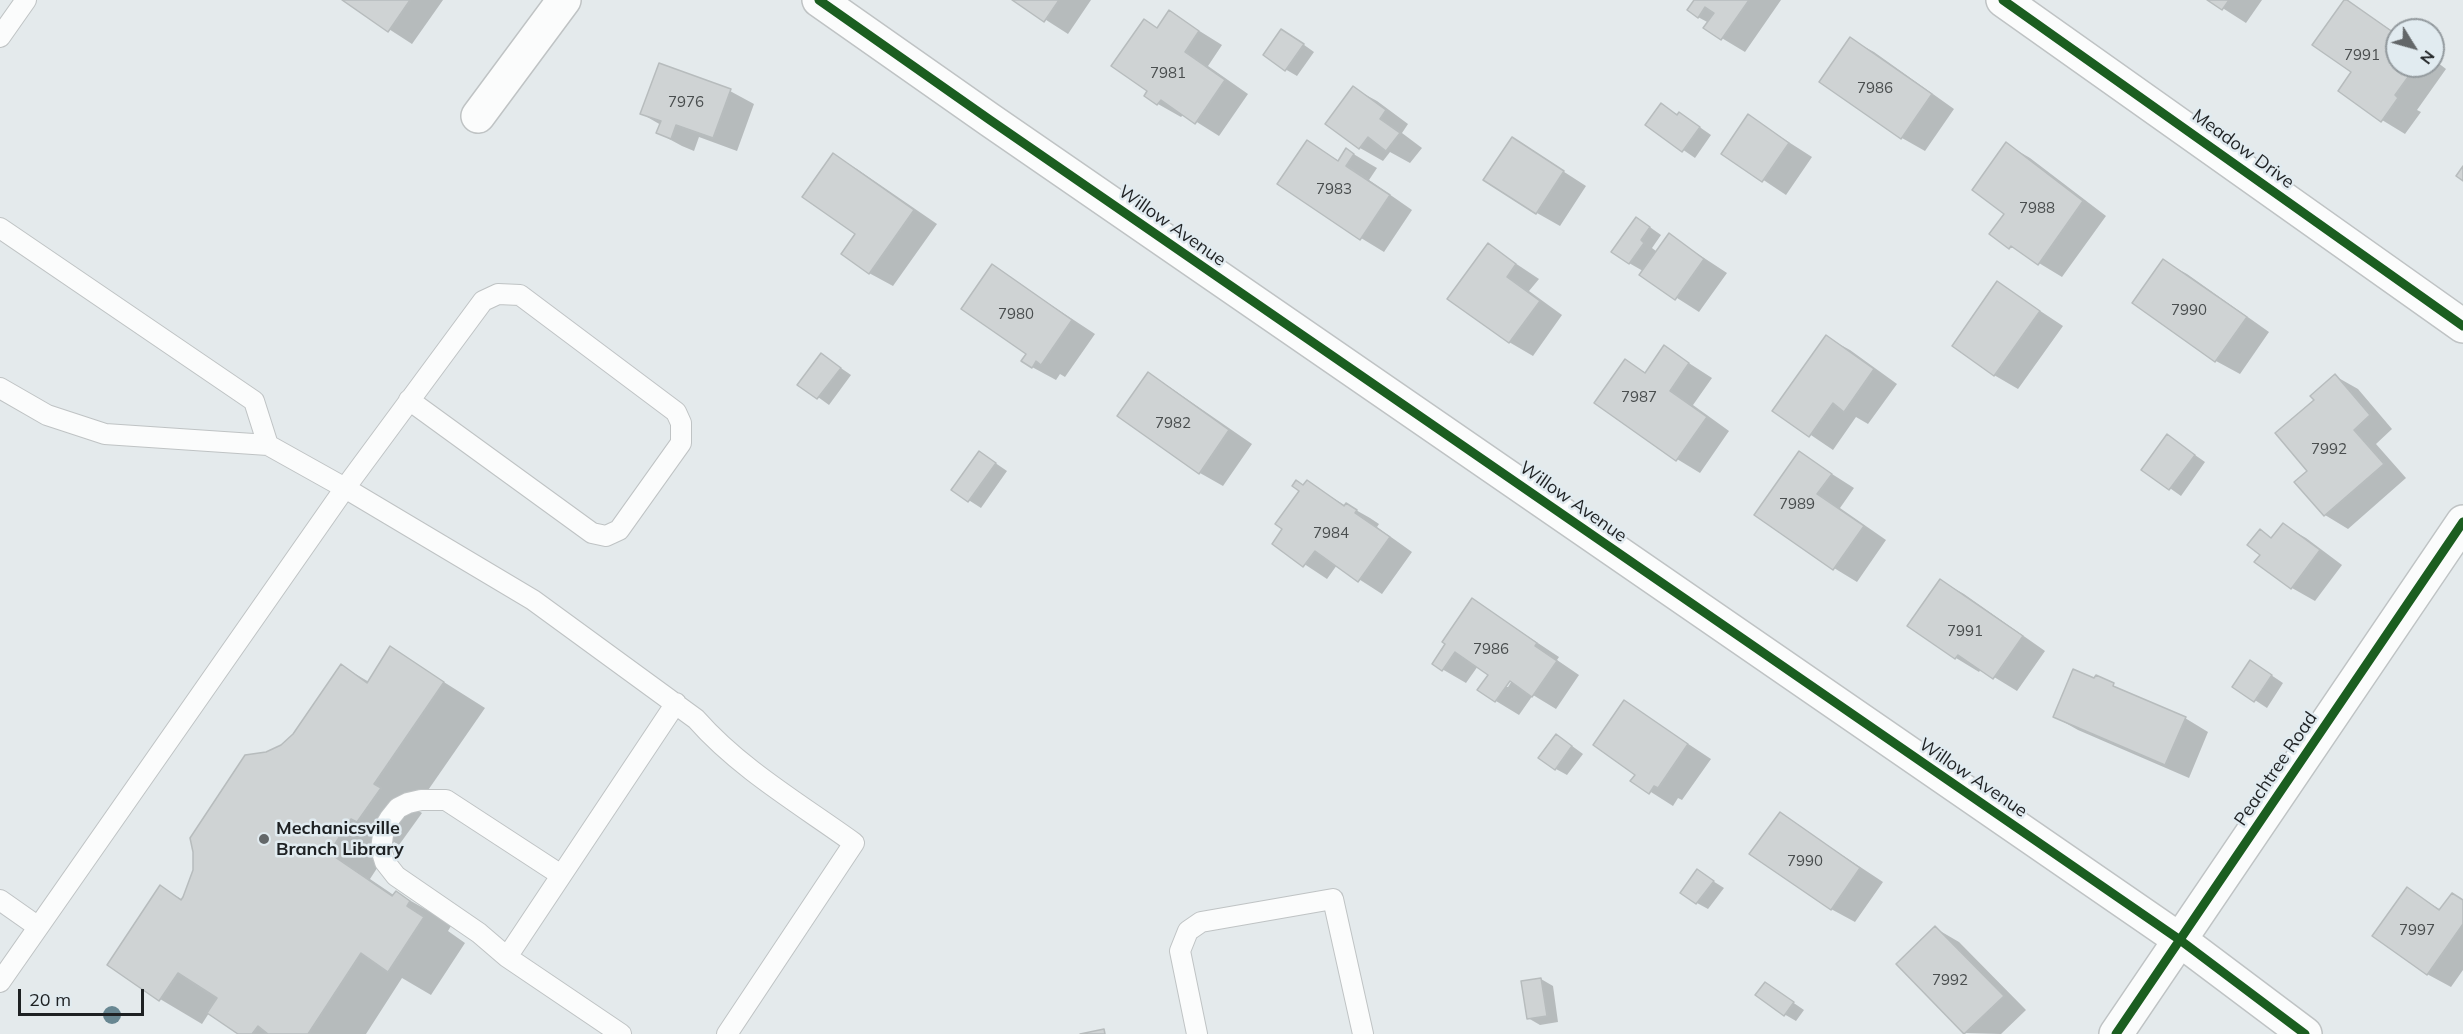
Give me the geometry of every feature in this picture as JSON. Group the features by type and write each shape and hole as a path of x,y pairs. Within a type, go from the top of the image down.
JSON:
{"street":[{"path":"478,116 564,0"},
{"name":"Willow Avenue","path":"819,0 2180,940 2305,1034"},
{"name":"Meadow Drive","path":"2003,0 2463,326"},
{"name":"Peachtree Road","path":"2116,1034 2463,522"}],"lane":[{"path":"0,37 26,0"},
{"path":"0,228 254,402 268,445"},
{"path":"0,982 345,488 409,400 483,301 498,294 520,295 676,412 681,423 681,443 619,530 606,536 592,533 409,400"},
{"path":"0,388 47,415 105,434 268,445 533,600 696,718 716,741 738,760 854,843 727,1034"},
{"path":"507,957 676,703"},
{"path":"561,875 446,800 421,800 408,803 398,808 384,828 381,849 385,862 396,876 479,933 507,957 621,1034"},
{"path":"1197,1034 1180,951 1188,931 1200,922 1333,899 1363,1034"},
{"path":"0,900 37,926"}],"building":[{"path":"342,0 410,0 388,32"},
{"path":"1012,0 1059,0 1044,22"},
{"path":"1694,0 1749,0 1721,40 1703,28 1714,13 1705,7 1698,18 1687,10"},
{"path":"2207,0 2229,0 2222,10"},
{"path":"2344,0 2385,27 2385,78 2407,78 2395,95 2398,98 2381,122 2338,91 2351,72 2312,45"},
{"path":"1169,10 1199,31 1185,52 1225,80 1195,124 1161,100 1157,105 1144,96 1147,91 1111,66 1144,19 1157,28"},
{"path":"1281,29 1304,44 1285,71 1263,55"},
{"path":"1850,37 1932,94 1901,139 1819,82"},
{"path":"659,63 731,89 713,138 676,125 671,139 656,133 661,121 640,114"},
{"path":"1353,86 1386,110 1380,119 1400,133 1386,151 1368,137 1359,149 1325,124"},
{"path":"1661,103 1677,115 1679,112 1700,127 1682,152 1645,125"},
{"path":"1748,114 1789,143 1762,182 1721,154"},
{"path":"1512,137 1564,171 1536,214 1483,180"},
{"path":"1307,140 1338,161 1346,148 1354,154 1346,166 1390,195 1360,240 1277,184"},
{"path":"2006,142 2083,201 2038,265 2011,246 2009,249 1989,234 2004,214 1972,190"},
{"path":"833,153 914,210 869,274 841,254 855,234 802,197"},
{"path":"2463,166 2463,181 2456,176"},
{"path":"1636,217 1650,227 1641,240 1644,243 1629,264 1611,252"},
{"path":"1669,233 1704,259 1675,300 1639,275"},
{"path":"1488,243 1516,264 1507,277 1540,301 1509,343 1447,299"},
{"path":"2163,259 2247,317 2215,362 2132,303"},
{"path":"992,264 1072,320 1041,365 1036,361 1032,368 1021,361 1026,354 961,309"},
{"path":"1997,281 2040,311 1994,376 1952,346"},
{"path":"1826,335 1874,369 1844,412 1833,403 1809,437 1772,411"},
{"path":"1664,345 1689,363 1670,391 1707,417 1676,461 1594,403 1625,359 1645,373"},
{"path":"821,353 841,368 817,399 797,385"},
{"path":"1148,372 1229,430 1199,474 1117,416"},
{"path":"2335,374 2370,415 2354,430 2384,464 2324,516 2294,482 2307,471 2275,433 2314,400 2310,396"},
{"path":"2167,434 2195,455 2169,490 2141,470"},
{"path":"979,451 996,463 968,502 951,490"},
{"path":"1799,451 1832,474 1817,494 1864,526 1833,570 1754,515"},
{"path":"1296,480 1303,485 1307,480 1344,506 1346,503 1357,510 1355,513 1390,537 1358,582 1315,551 1303,567 1272,544 1282,529 1275,524 1299,491 1292,486"},
{"path":"2283,523 2320,550 2291,589 2254,562 2260,555 2247,545 2260,529 2271,538"},
{"path":"1940,579 2023,636 1993,679 1958,655 1955,659 1907,626"},
{"path":"1472,598 1537,643 1535,646 1557,661 1532,697 1510,681 1495,702 1477,690 1488,675 1455,652 1442,671 1432,664 1445,644 1442,642"},
{"name":"Mechanicsville Branch Library","path":"390,646 444,682 374,784 381,788 357,822 351,819 329,853 392,896 396,891 410,901 407,906 424,917 388,972 361,953 308,1034 268,1034 258,1026 252,1034 238,1034 207,1013 217,998 178,973 159,1001 107,965 160,885 181,900 183,897 193,870 190,838 245,755 266,752 281,745 293,734 341,664 367,683"},
{"path":"2250,660 2272,675 2254,702 2232,687"},
{"path":"2073,669 2094,678 2096,675 2114,683 2113,686 2186,717 2165,765 2053,717"},
{"path":"1624,700 1688,744 1658,788 1654,786 1649,794 1630,781 1635,775 1593,745"},
{"path":"1556,734 1572,746 1555,770 1538,758"},
{"path":"1780,812 1860,868 1831,910 1749,854"},
{"path":"1697,869 1714,881 1696,904 1680,893"},
{"path":"2407,887 2439,910 2452,893 2463,900 2463,924 2427,975 2372,936"},
{"path":"1935,926 2004,996 1964,1034 1896,964"},
{"path":"1541,978 1547,1016 1527,1019 1521,981"},
{"path":"1765,982 1794,1002 1784,1016 1755,995"},
{"path":"1104,1029 1105,1034 1080,1034"}],"cycle path":[{"path":"819,0 2180,940 2305,1034"},
{"path":"2003,0 2463,326"},
{"path":"2116,1034 2463,522"}],"place":[{"name":"Mechanicsville Branch Library","path":"264,839"}]}
